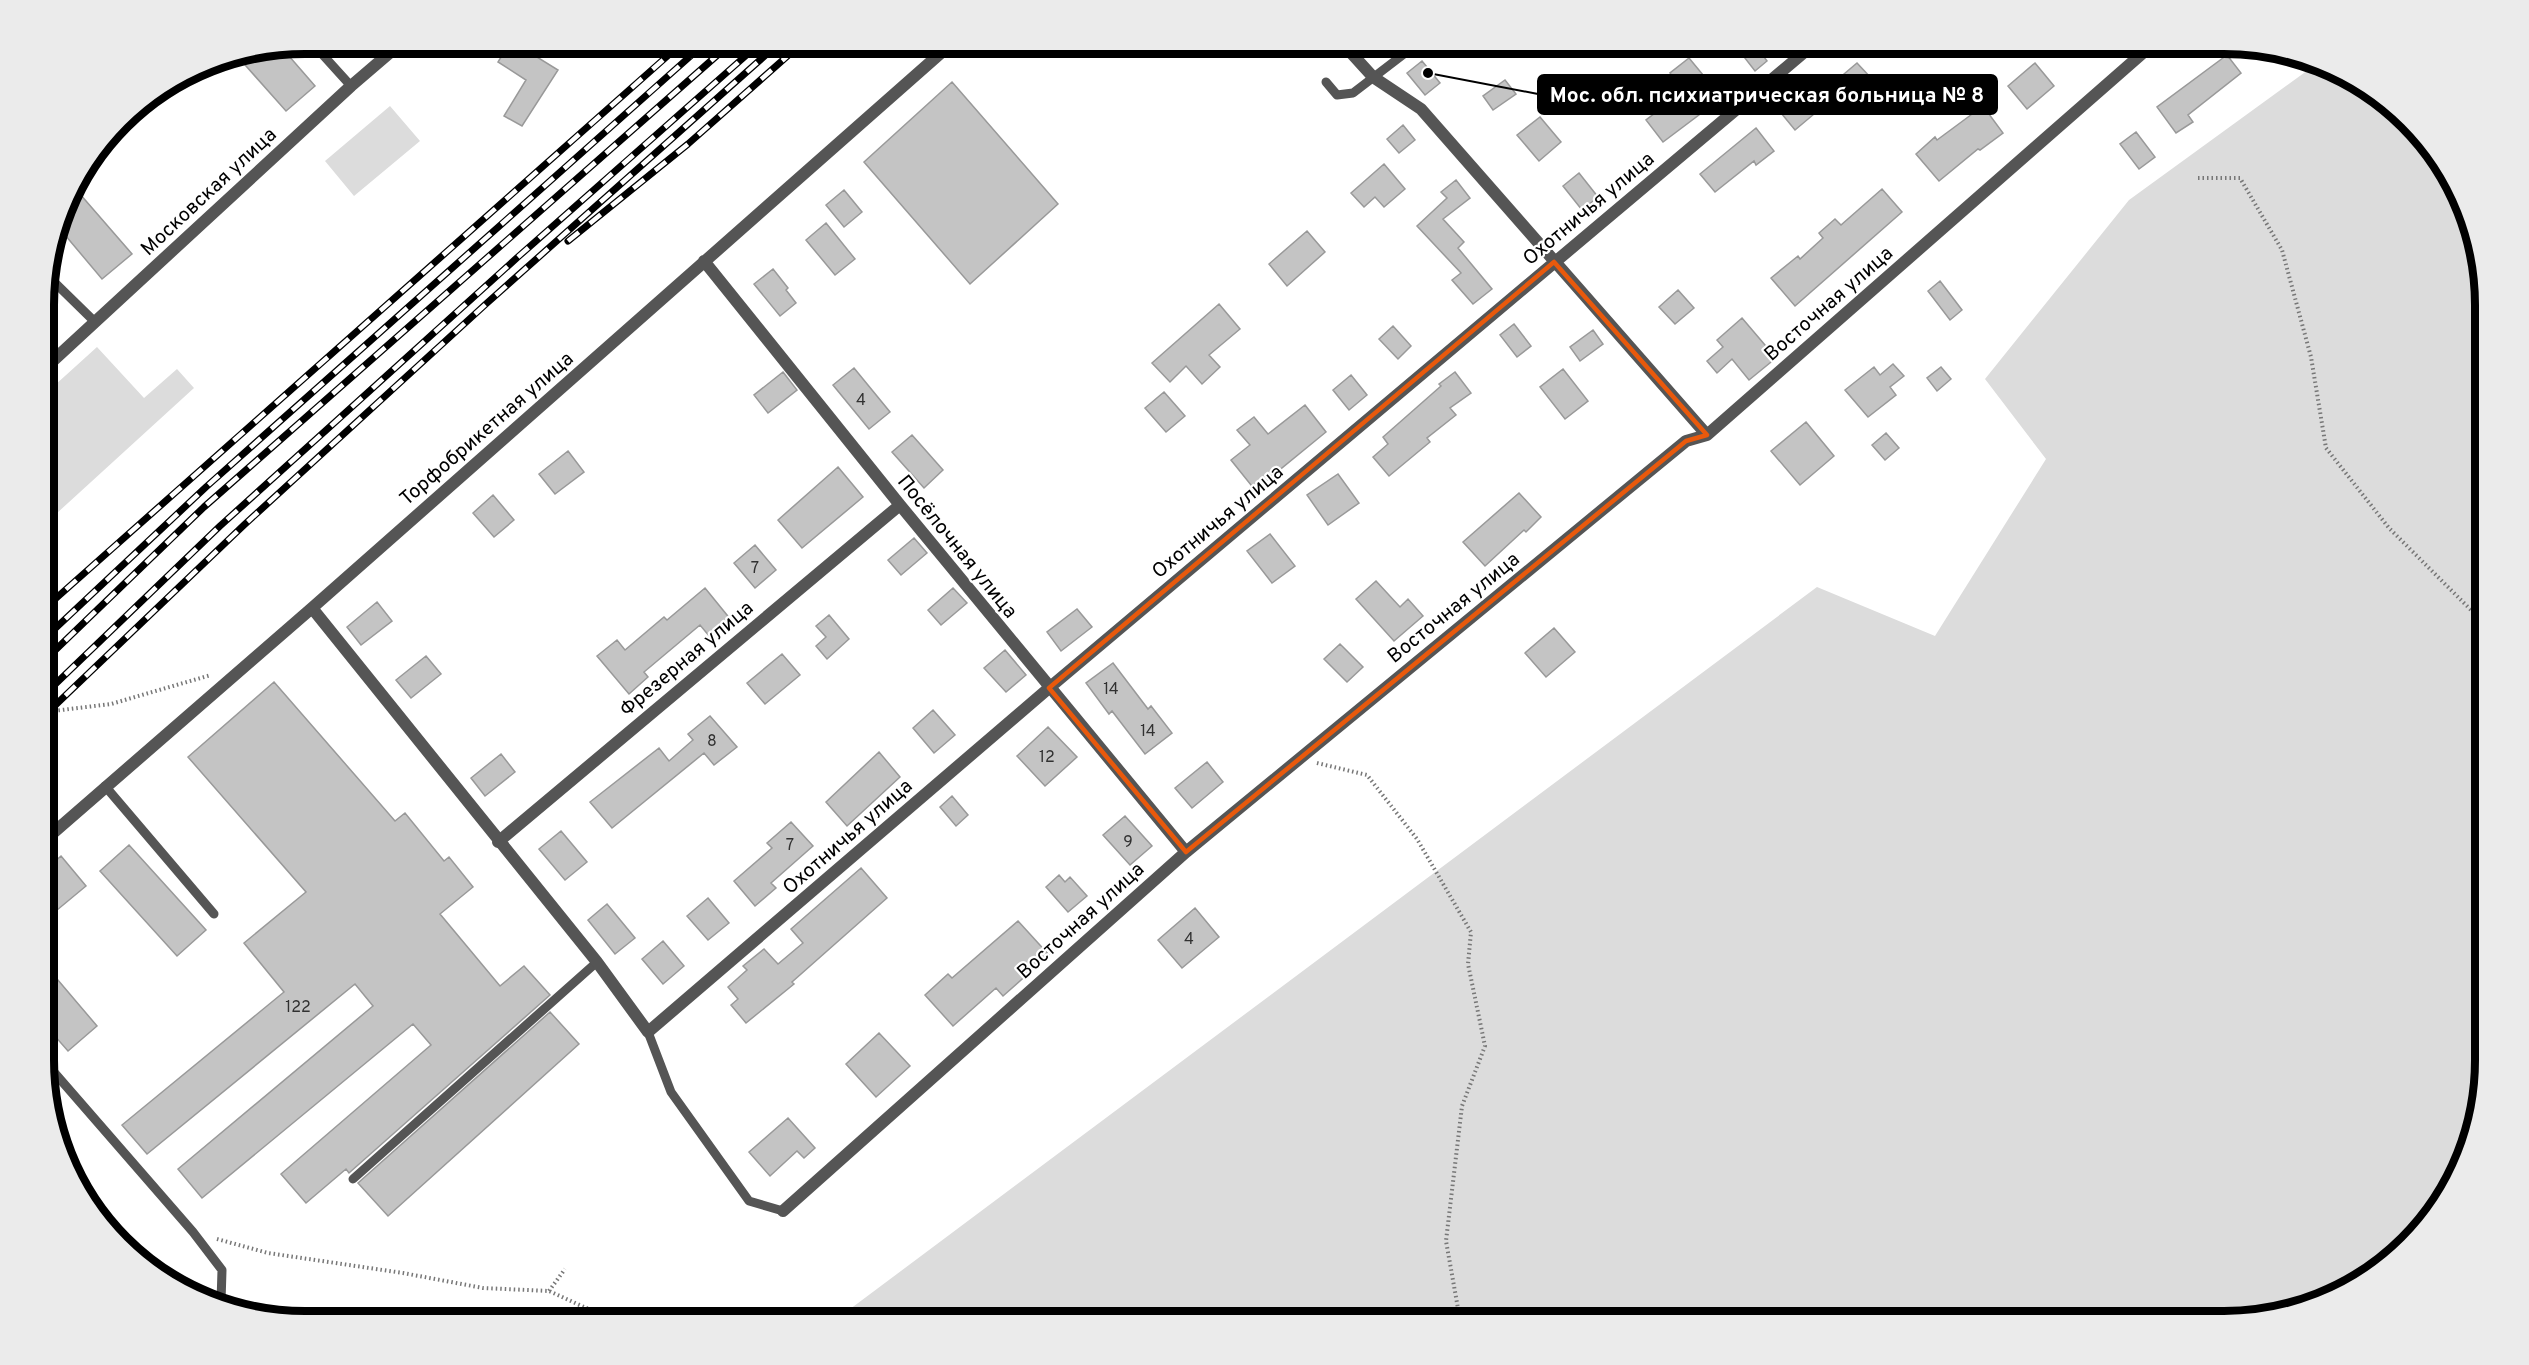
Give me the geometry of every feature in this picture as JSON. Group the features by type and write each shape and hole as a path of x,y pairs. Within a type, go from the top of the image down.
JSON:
{"street":[{"name":"Московская улица","path":"54,360 388,54"},
{"name":"Торфобрикетная улица","path":"54,832 312,608 940,54"},
{"path":"1352,54 1373,78 1421,109 1707,435"},
{"name":"Охотничья улица","path":"648,1032 1049,688 1802,54"},
{"name":"Восточная улица","path":"783,1211 1186,852 1686,441 1707,435 2142,54"},
{"name":"Посёлочная улица","path":"704,261 1049,688 1186,852"},
{"name":"Фрезерная улица","path":"498,842 900,505"},
{"path":"312,608 498,842 597,962 648,1032"}],"lane":[{"path":"322,54 351,86"},
{"path":"1326,82 1338,95 1353,93 1404,54"},
{"path":"55,282 95,322"},
{"path":"105,786 214,914"},
{"path":"352,1179 597,962"},
{"path":"648,1032 671,1092 749,1201 783,1211"},
{"path":"55,1073 193,1232 222,1269 221,1297"}],"path":[{"path":"2198,178 2240,178 2282,250 2312,357 2326,448 2389,528 2475,614"},
{"path":"54,711 111,704 215,673"},
{"path":"1299,758 1366,776 1417,839 1472,932 1468,964 1485,1046 1462,1106 1446,1241 1458,1311"},
{"path":"193,1232 268,1253 483,1288 549,1291 586,1308 602,1311"},
{"path":"549,1291 565,1269"}],"highlighted area":[{"path":"1554,262 1707,435 1686,441 1186,852 1049,688"}],"shaded area":[{"path":"2309,69 2363,96 2389,116 2413,140 2433,166 2449,194 2462,225 2470,256 2475,305 2475,1060 2473,1092 2462,1140 2449,1171 2423,1213 2389,1249 2363,1269 2320,1292 2273,1306 2224,1311 847,1311 1817,587 1935,636 2046,459 1985,379 2129,200"},
{"path":"390,106 420,141 354,196 325,161"},
{"path":"97,347 144,398 177,369 194,388 54,516 54,386"}],"building":[{"path":"503,54 532,54 558,70 522,126 504,116 526,80 498,62"},
{"path":"1742,54 1768,54 1764,57 1767,61 1755,71"},
{"path":"288,55 315,86 286,111 243,62"},
{"path":"2227,55 2241,73 2188,115 2193,122 2176,133 2157,107"},
{"path":"1689,58 1708,81 1715,76 1728,93 1663,142 1646,120 1684,91 1670,73"},
{"path":"1422,61 1440,83 1425,95 1407,73"},
{"path":"1857,63 1871,78 1858,89 1844,74"},
{"path":"2035,63 2054,86 2027,109 2008,86"},
{"path":"1505,80 1516,94 1493,110 1483,96"},
{"path":"952,82 1058,204 970,284 864,162"},
{"path":"1802,87 1820,109 1795,130 1777,108"},
{"path":"1983,106 2003,133 1980,150 1978,149 1939,181 1916,154 1935,137 1937,140"},
{"path":"1540,117 1561,142 1539,161 1517,135"},
{"path":"1403,125 1415,140 1399,153 1387,139"},
{"path":"1756,128 1774,151 1756,165 1754,161 1715,192 1700,174"},
{"path":"2136,132 2155,157 2139,169 2120,144"},
{"path":"1384,164 1405,189 1384,207 1375,197 1364,207 1351,193"},
{"path":"1579,173 1598,197 1582,210 1563,186"},
{"path":"1456,180 1470,198 1443,219 1464,242 1458,248 1492,289 1473,304 1452,280 1461,273 1417,226 1447,198 1441,192"},
{"path":"1882,189 1902,212 1795,306 1771,278 1798,256 1800,259 1823,238 1819,233 1835,219 1841,225"},
{"path":"844,190 862,212 844,227 826,205"},
{"path":"80,194 132,254 102,279 65,234"},
{"path":"826,223 855,259 835,275 806,240"},
{"path":"1307,231 1325,252 1287,286 1269,264"},
{"path":"773,269 796,303 780,316 754,284"},
{"path":"1940,281 1962,310 1950,320 1928,291"},
{"path":"1678,290 1694,308 1675,324 1659,307"},
{"path":"1219,304 1240,329 1209,355 1220,367 1202,384 1186,366 1170,382 1152,363"},
{"path":"1742,318 1776,358 1749,380 1732,359 1717,373 1707,361 1723,347 1717,340"},
{"path":"1514,324 1531,346 1517,357 1500,335"},
{"path":"1393,326 1411,346 1398,359 1379,339"},
{"path":"1593,330 1603,344 1580,361 1570,347"},
{"path":"1893,364 1904,376 1890,387 1896,395 1868,417 1845,390 1874,367 1880,375"},
{"path":"1941,367 1951,379 1937,391 1927,378"},
{"path":"854,368 890,412 869,429 833,385"},
{"path":"1563,369 1588,401 1565,419 1540,387"},
{"path":"783,372 797,390 768,413 754,395"},
{"path":"1455,372 1471,393 1450,408 1456,415 1427,438 1430,442 1389,476 1373,457 1388,444 1383,437 1441,386 1439,384"},
{"path":"1351,375 1367,395 1349,410 1333,390"},
{"path":"1164,392 1185,416 1166,432 1145,408"},
{"path":"1305,405 1326,432 1255,490 1231,460 1250,445 1237,430 1254,417 1268,434"},
{"path":"1806,422 1834,456 1800,485 1771,451"},
{"path":"1886,433 1899,448 1885,460 1872,445"},
{"path":"912,435 943,470 924,488 892,452"},
{"path":"568,451 584,472 555,494 539,474"},
{"path":"838,467 863,497 802,548 778,520"},
{"path":"1338,474 1359,503 1328,525 1307,495"},
{"path":"1519,493 1541,517 1485,566 1463,542"},
{"path":"493,495 514,520 494,537 473,513"},
{"path":"1270,534 1295,566 1272,583 1247,551"},
{"path":"914,538 927,553 901,575 888,560"},
{"path":"755,545 776,570 755,588 734,563"},
{"path":"1376,581 1400,607 1408,599 1423,616 1394,641 1356,599"},
{"path":"705,588 731,620 710,637 700,625 644,672 648,677 629,694 597,656 617,640 625,650 664,617 667,620"},
{"path":"953,588 967,603 941,625 928,610"},
{"path":"377,602 392,621 361,645 347,627"},
{"path":"1077,609 1092,627 1061,651 1047,632"},
{"path":"829,615 849,639 827,659 816,646 826,637 816,626"},
{"path":"1554,628 1575,652 1546,677 1525,653"},
{"path":"1340,644 1363,667 1347,682 1324,659"},
{"path":"1005,650 1026,675 1006,692 984,668"},
{"path":"782,654 800,675 765,704 747,683"},
{"path":"426,656 441,674 411,698 396,680"},
{"path":"1113,663 1148,709 1151,706 1172,733 1145,754 1112,711 1109,714 1086,683"},
{"path":"274,682 395,821 405,813 444,861 449,857 473,887 440,914 500,986 524,966 550,995 349,1173 346,1169 306,1203 281,1174 431,1045 413,1024 202,1198 178,1169 373,1006 355,984 147,1154 122,1125 284,992 244,943 306,892 188,757"},
{"path":"933,710 955,735 934,753 913,728"},
{"path":"710,716 737,747 714,765 704,753 612,828 590,802 659,748 669,761 693,740 688,734"},
{"path":"1048,727 1077,757 1045,786 1017,756"},
{"path":"879,752 900,777 847,826 826,802"},
{"path":"501,754 515,772 485,796 471,778"},
{"path":"1207,762 1223,782 1192,808 1175,788"},
{"path":"952,796 968,815 956,826 940,807"},
{"path":"1125,816 1152,846 1130,865 1103,835"},
{"path":"791,822 813,846 771,883 776,888 755,906 734,881 772,848 767,843"},
{"path":"561,831 587,862 565,880 539,849"},
{"path":"129,845 206,930 177,956 100,871"},
{"path":"61,856 86,886 54,913 54,862"},
{"path":"861,868 887,898 792,982 794,984 746,1023 731,1005 738,999 728,987 747,970 743,966 764,949 778,964 803,943 791,929"},
{"path":"1059,875 1065,882 1070,877 1087,896 1068,912 1046,887"},
{"path":"708,898 729,923 708,940 687,916"},
{"path":"607,904 635,938 615,954 588,920"},
{"path":"1195,908 1219,937 1182,968 1158,940"},
{"path":"1018,921 1049,955 1003,996 996,988 953,1026 925,995 948,974 952,978"},
{"path":"663,941 684,966 663,984 642,959"},
{"path":"54,975 97,1026 68,1051 54,1035"},
{"path":"550,1012 579,1044 388,1216 358,1183"},
{"path":"879,1033 910,1066 876,1097 846,1064"},
{"path":"788,1118 815,1148 804,1158 797,1151 770,1176 749,1152"}],"railway":[{"path":"54,600 670,54"},
{"path":"54,630 206,487 693,54"},
{"path":"54,651 204,507 719,54"},
{"path":"54,685 220,526 519,256 748,54"},
{"path":"54,706 244,525 487,303 767,54"},
{"path":"568,241 688,144 790,54"}],"place":[{"name":"Мос. обл. психиатрическая больница № 8","path":"1428,73"}]}
